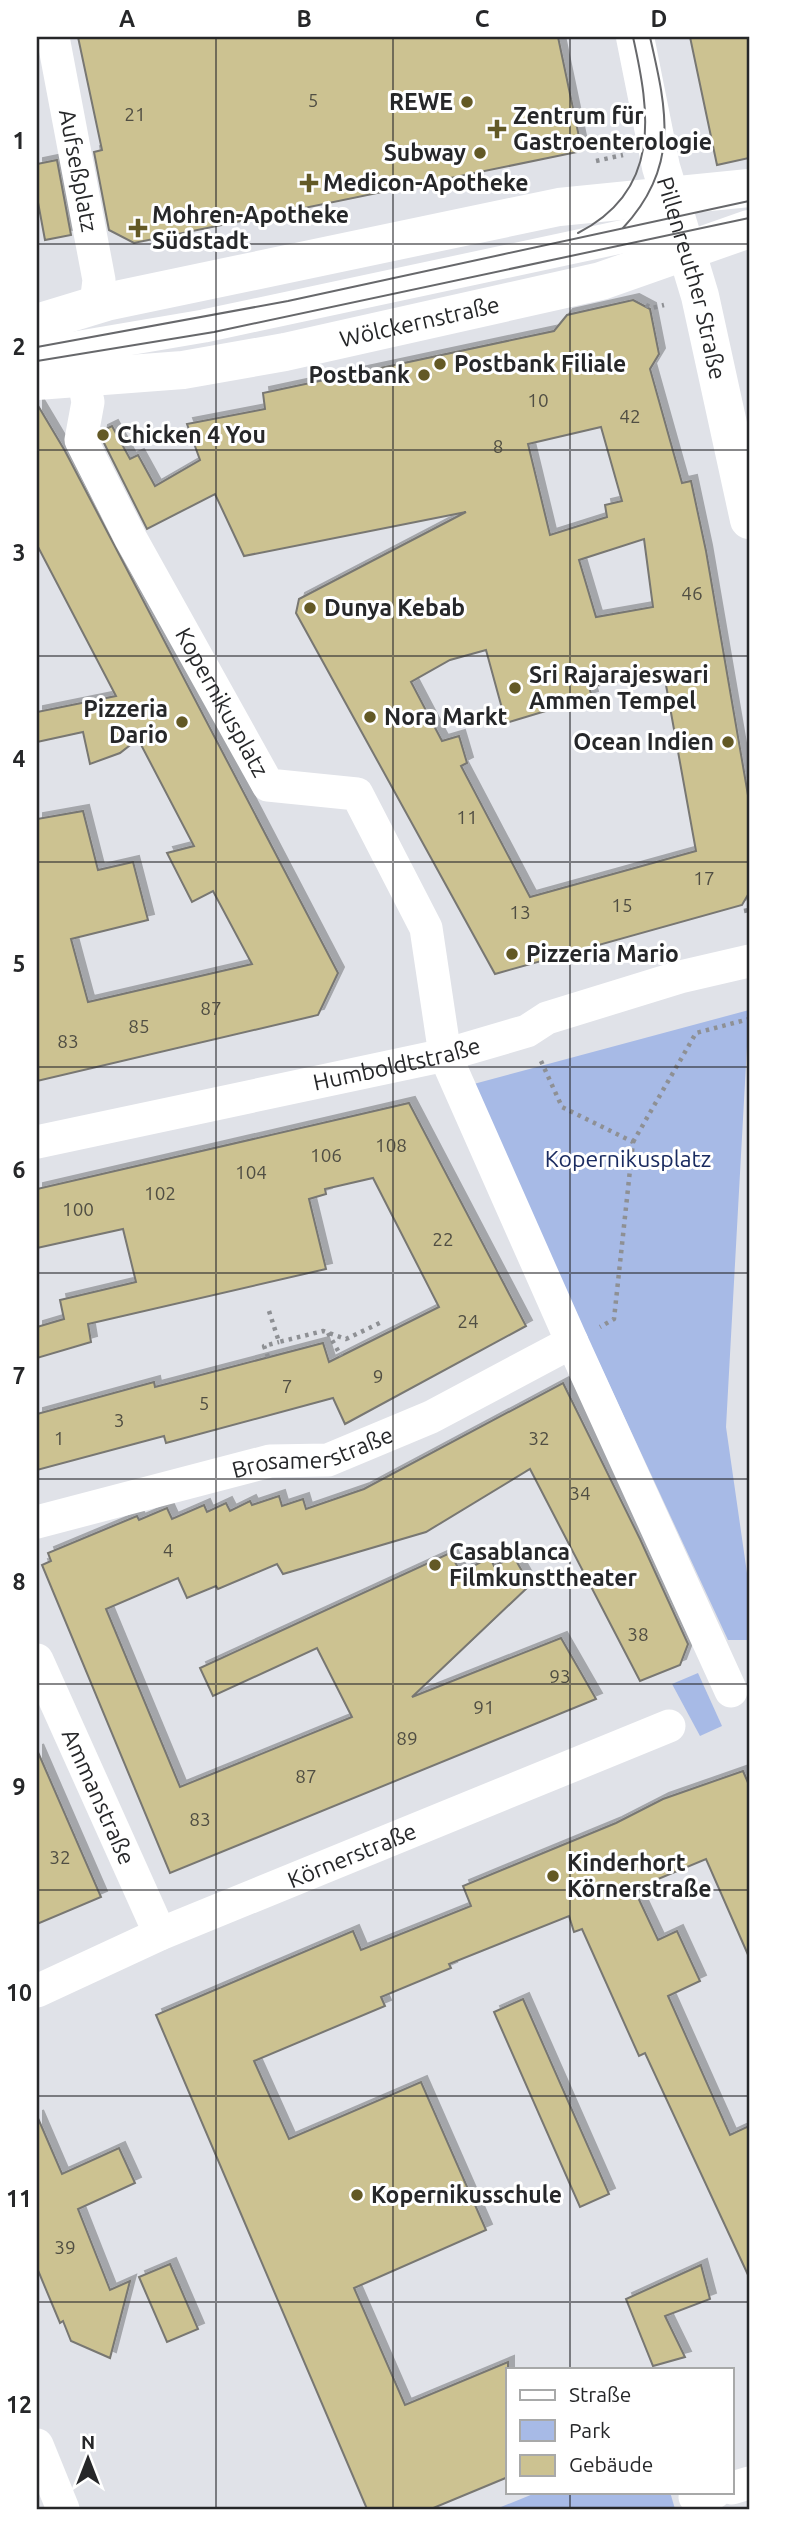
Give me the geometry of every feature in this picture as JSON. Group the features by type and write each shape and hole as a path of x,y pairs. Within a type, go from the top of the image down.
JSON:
{"main road":[{"name":"Pillenreuther Straße","path":"635,37 749,520"},
{"name":"Wölckernstraße","path":"37,381 83,361 183,370 255,358 601,281 677,224 749,188"},
{"name":"Wölckernstraße","path":"37,323 96,304 559,207 677,224 749,229"}],"street":[{"name":"Aufseßplatz","path":"53,37 97,270 96,304"},
{"path":"37,348 69,349 83,361"},
{"name":"Kopernikusplatz","path":"83,361 88,402 81,440 131,539 268,785 357,794 426,928 445,1055 731,1691"},
{"name":"Humboldtstraße","path":"37,1142 445,1055 527,1031 547,1018 680,977 749,961"},
{"name":"Brosamerstraße","path":"37,1522 270,1461 328,1460 431,1417 572,1342"},
{"name":"Ammanstraße","path":"37,1660 160,1934"},
{"name":"Körnerstraße","path":"37,1991 160,1934 669,1726"},
{"path":"37,2445 63,2509"}],"path":[{"path":"572,1342 614,1319 633,1142 696,1033 749,1019"},
{"path":"527,1031 562,1107 633,1142"},
{"path":"269,1311 279,1342"},
{"path":"268,1357 264,1346 323,1331 346,1339 384,1321"},
{"path":"328,1333 341,1356"}],"green space":[{"name":"Kopernikusplatz","path":"749,1010 726,1427 749,1587 749,1640 728,1640 470,1085"},
{"path":"698,1673 722,1726 700,1736 672,1684"},
{"path":"533,2494 671,2494 675,2509 496,2509"}],"building":[{"path":"78,37 558,37 582,151 134,243 109,230 94,152 102,150"},
{"path":"690,37 749,37 749,158 717,165"},
{"path":"57,160 71,235 45,240 37,197 37,164"},
{"path":"633,300 650,309 659,354 650,369 682,483 691,481 706,551 749,801 749,893 742,905 495,974 296,613 299,599 466,512 244,556 215,494 147,529 101,437 102,431 112,426 130,459 138,455 155,486 200,460 187,424 265,409 263,393 554,331 567,315","holes":["601,427 622,501 605,505 607,517 550,535 528,444","644,539 653,607 596,617 579,560","486,650 506,723 592,697 589,687 664,674 696,851 530,897 461,766 467,763 459,736 442,741 411,682 450,660"]},
{"path":"37,404 65,451 338,973 318,1015 37,1081 37,819 83,811 98,870 133,862 148,920 71,939 88,1002 252,964 213,891 192,902 167,853 194,846 138,739 120,753 90,764 83,732 37,742 37,712 116,696 37,545"},
{"path":"409,1103 526,1326 345,1424 333,1398 166,1443 164,1436 37,1470 37,1414 154,1382 155,1387 323,1343 329,1362 439,1307 373,1178 325,1189 326,1194 309,1199 326,1269 88,1324 91,1342 37,1358 37,1327 64,1319 60,1300 136,1282 123,1229 37,1248 37,1189"},
{"path":"563,1383 688,1644 680,1665 640,1681 530,1469 426,1532 283,1574 277,1564 218,1589 216,1586 187,1598 178,1578 106,1609 180,1787 352,1717 317,1648 213,1696 200,1668 450,1553 461,1573 490,1557 494,1566 514,1557 530,1585 412,1697 561,1638 596,1699 170,1873 42,1565 51,1561 48,1553 137,1516 139,1520 167,1508 172,1519 204,1505 207,1512 226,1503 230,1511 250,1501 252,1505 279,1496 282,1506 303,1499 306,1509 364,1489"},
{"path":"37,1750 101,1897 37,1924"},
{"path":"743,1771 749,1785 749,1957 706,1859 634,1889 658,1940 677,1931 700,1981 668,1996 730,2135 749,2126 749,2277 645,2053 639,2056 582,1929 574,1932 569,1916 449,1964 451,1968 381,1997 385,2006 254,2061 289,2139 421,2082 486,2230 354,2288 405,2405 508,2362 506,2478 431,2509 367,2509 156,2015 353,1931 361,1950 471,1906 463,1886 616,1823 663,1799"},
{"path":"523,1999 609,2194 580,2207 494,2012"},
{"path":"37,2116 62,2174 119,2148 135,2183 78,2209 110,2290 130,2281 110,2358 71,2341 63,2321 60,2323 37,2268"},
{"path":"170,2264 198,2329 167,2342 139,2277"},
{"path":"701,2265 710,2299 665,2316 685,2357 653,2366 626,2299"}],"tram line":[{"path":"578,233 605,215 624,195 637,172 645,121 633,37"},
{"path":"623,228 654,183 661,160 664,114 650,37"},
{"path":"37,347 288,301 749,201"},
{"path":"37,361 214,332 749,218"}],"place":[{"name":"REWE","path":"467,102"},
{"name":"Zentrum für Gastroenterologie","path":"497,129"},
{"name":"Subway","path":"480,153"},
{"name":"Medicon-Apotheke","path":"309,183"},
{"name":"Mohren-Apotheke Südstadt","path":"138,228"},
{"name":"Postbank Filiale","path":"440,364"},
{"name":"Postbank","path":"424,375"},
{"name":"Chicken 4 You","path":"103,435"},
{"name":"Dunya Kebab","path":"310,608"},
{"name":"Sri Rajarajeswari Ammen Tempel","path":"515,688"},
{"name":"Nora Markt","path":"370,717"},
{"name":"Pizzeria Dario","path":"182,722"},
{"name":"Ocean Indien","path":"728,742"},
{"name":"Pizzeria Mario","path":"512,954"},
{"name":"Casablanca Filmkunsttheater","path":"435,1565"},
{"name":"Kinderhort Körnerstraße","path":"553,1876"},
{"name":"Kopernikusschule","path":"357,2195"}]}
